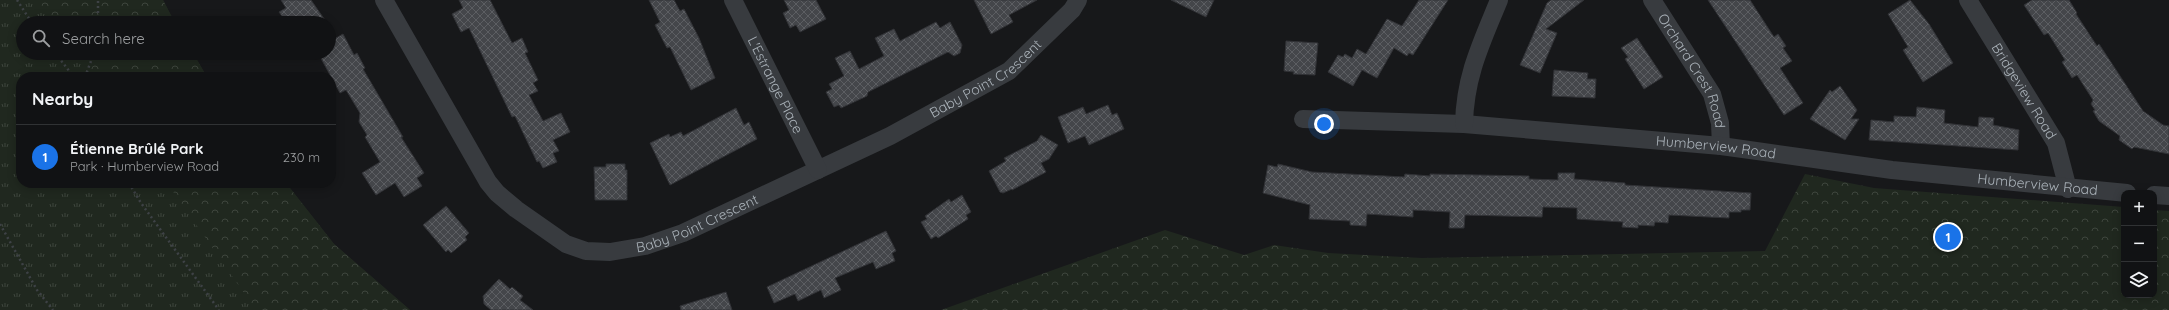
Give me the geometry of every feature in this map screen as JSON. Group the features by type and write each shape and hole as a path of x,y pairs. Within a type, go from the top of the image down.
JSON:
{"street":[{"name":"Baby Point Crescent","path":"384,0 488,182 497,193 516,209 566,244 586,251 610,252 645,246 683,233 890,136 1009,71 1072,10 1078,0"},
{"name":"L'Estrange Place","path":"733,0 818,170"},
{"path":"1464,124 1464,98 1470,72 1499,0"},
{"name":"Orchard Crest Road","path":"1652,0 1712,94 1720,123 1721,146"},
{"name":"Bridgeview Road","path":"1968,0 2056,143 2068,188"},
{"name":"Humberview Road","path":"1303,119 1464,124 1721,146 1892,170 2121,192"},
{"path":"2157,195 2169,196"}],"path":[{"path":"17,0 27,16"},
{"path":"98,0 98,16"},
{"path":"61,60 70,72"},
{"path":"87,72 91,60"},
{"path":"132,188 141,203 219,310"},
{"path":"0,224 37,290 53,310"}],"green space":[{"path":"0,0 163,0 171,16 16,16 16,60 197,60 204,72 16,72 16,188 290,188 334,244 410,310 0,310"},
{"path":"38,0 163,0 171,16 48,16"},
{"path":"79,60 197,60 204,72 88,72"},
{"path":"1805,174 1874,188 2121,207 2121,298 2157,298 2157,210 2169,211 2169,310 941,310 1165,230 1244,255 1274,245 1328,253 1422,258 1765,251"},
{"path":"171,188 290,188 334,244 410,310 256,310"}],"building":[{"path":"281,0 311,0 322,16 282,16 279,12 286,8"},
{"path":"459,0 490,0 512,43 522,38 528,52 525,53 538,80 533,83 538,91 529,95 543,121 561,113 570,132 553,140 559,151 553,153 557,162 543,168 539,161 537,162 515,116 512,117 469,28 461,32 452,14 463,8"},
{"path":"649,0 674,0 680,11 684,9 699,38 715,78 691,90 670,47 667,48 655,25 660,22"},
{"path":"784,0 816,0 826,19 800,32 796,25 790,28 783,13 789,10"},
{"path":"974,0 1037,0 1009,15 1013,22 991,34"},
{"path":"1171,0 1214,0 1206,17"},
{"path":"1419,0 1448,0 1413,55 1409,53 1407,56 1394,48 1377,78 1362,70 1353,86 1328,72 1338,55 1343,57 1345,54 1352,58 1357,49 1366,54 1387,19 1402,26"},
{"path":"1551,0 1584,0 1546,29 1557,33 1540,73 1520,65 1547,3"},
{"path":"1708,0 1750,0 1774,37 1778,34 1786,46 1783,48 1792,61 1780,68 1803,103 1784,115"},
{"path":"1910,0 1929,24 1953,63 1923,82 1903,50 1908,47 1888,14"},
{"path":"2032,0 2069,0 2077,13 2076,14 2097,46 2099,44 2143,111 2163,125 2169,126 2169,154 2134,147 2132,149 2119,140 2120,136 2099,121 2091,104 2093,100 2077,75 2072,78 2062,62 2065,60 2048,33 2044,35 2024,5"},
{"path":"936,22 940,28 950,22 962,45 960,53 954,56 948,52 868,92 867,96 841,108 839,105 834,107 826,92 832,89 829,84 844,76 835,58 850,51 859,69 884,56 875,38 894,29 900,41"},
{"path":"343,34 354,55 357,53 365,68 363,69 403,137 401,137 424,173 417,178 422,186 404,197 395,183 376,195 362,173 380,162 365,137 367,135 359,122 360,113 346,90 340,93 336,86 336,72 328,72 322,60 336,60 336,38"},
{"path":"1637,38 1663,77 1644,89 1625,59 1628,57 1621,48"},
{"path":"1286,41 1318,43 1315,75 1293,74 1294,72 1284,71"},
{"path":"1554,70 1588,73 1587,79 1596,79 1595,98 1552,96"},
{"path":"1840,86 1857,110 1851,119 1859,119 1845,140 1810,119 1830,90 1832,92"},
{"path":"1108,105 1112,115 1117,113 1124,129 1089,145 1085,136 1068,143 1058,117 1083,107 1086,114"},
{"path":"1917,107 1945,110 1944,123 1978,127 1979,117 1994,118 1993,125 2019,130 2018,150 1869,140 1871,120 1894,122 1894,116 1916,117"},
{"path":"736,108 744,125 749,122 757,139 670,185 650,143 669,134 670,137 681,132 683,136"},
{"path":"1041,135 1058,145 1049,159 1041,163 1046,172 1012,190 1003,193 1000,192 989,171 1006,161 1004,158 1037,141"},
{"path":"606,164 625,164 625,170 627,170 627,200 595,200 594,167 606,167"},
{"path":"1278,164 1312,172 1404,177 1405,174 1430,176 1430,174 1529,176 1529,179 1558,180 1558,173 1575,173 1574,179 1625,183 1625,185 1751,193 1750,210 1729,212 1729,218 1669,215 1668,223 1655,222 1654,226 1638,225 1638,228 1622,227 1623,222 1577,219 1577,208 1543,207 1542,217 1465,215 1464,228 1449,228 1450,212 1413,210 1413,217 1367,214 1366,226 1350,225 1350,221 1309,219 1310,205 1263,193 1268,165 1277,167"},
{"path":"962,195 971,212 966,215 968,219 938,238 936,236 931,239 921,222 927,219 925,216 949,199 951,202"},
{"path":"446,206 469,233 465,237 467,240 451,253 448,250 446,252 423,225"},
{"path":"886,231 896,251 892,253 895,261 876,269 873,262 835,278 841,290 824,298 821,290 798,301 795,294 774,303 767,287"},
{"path":"499,279 510,289 512,287 523,296 520,300 533,310 491,310 484,304 483,296"},
{"path":"726,292 732,310 681,310 680,306"}],"place":[{"name":"Étienne Brûlé Park","path":"1948,237"}]}
